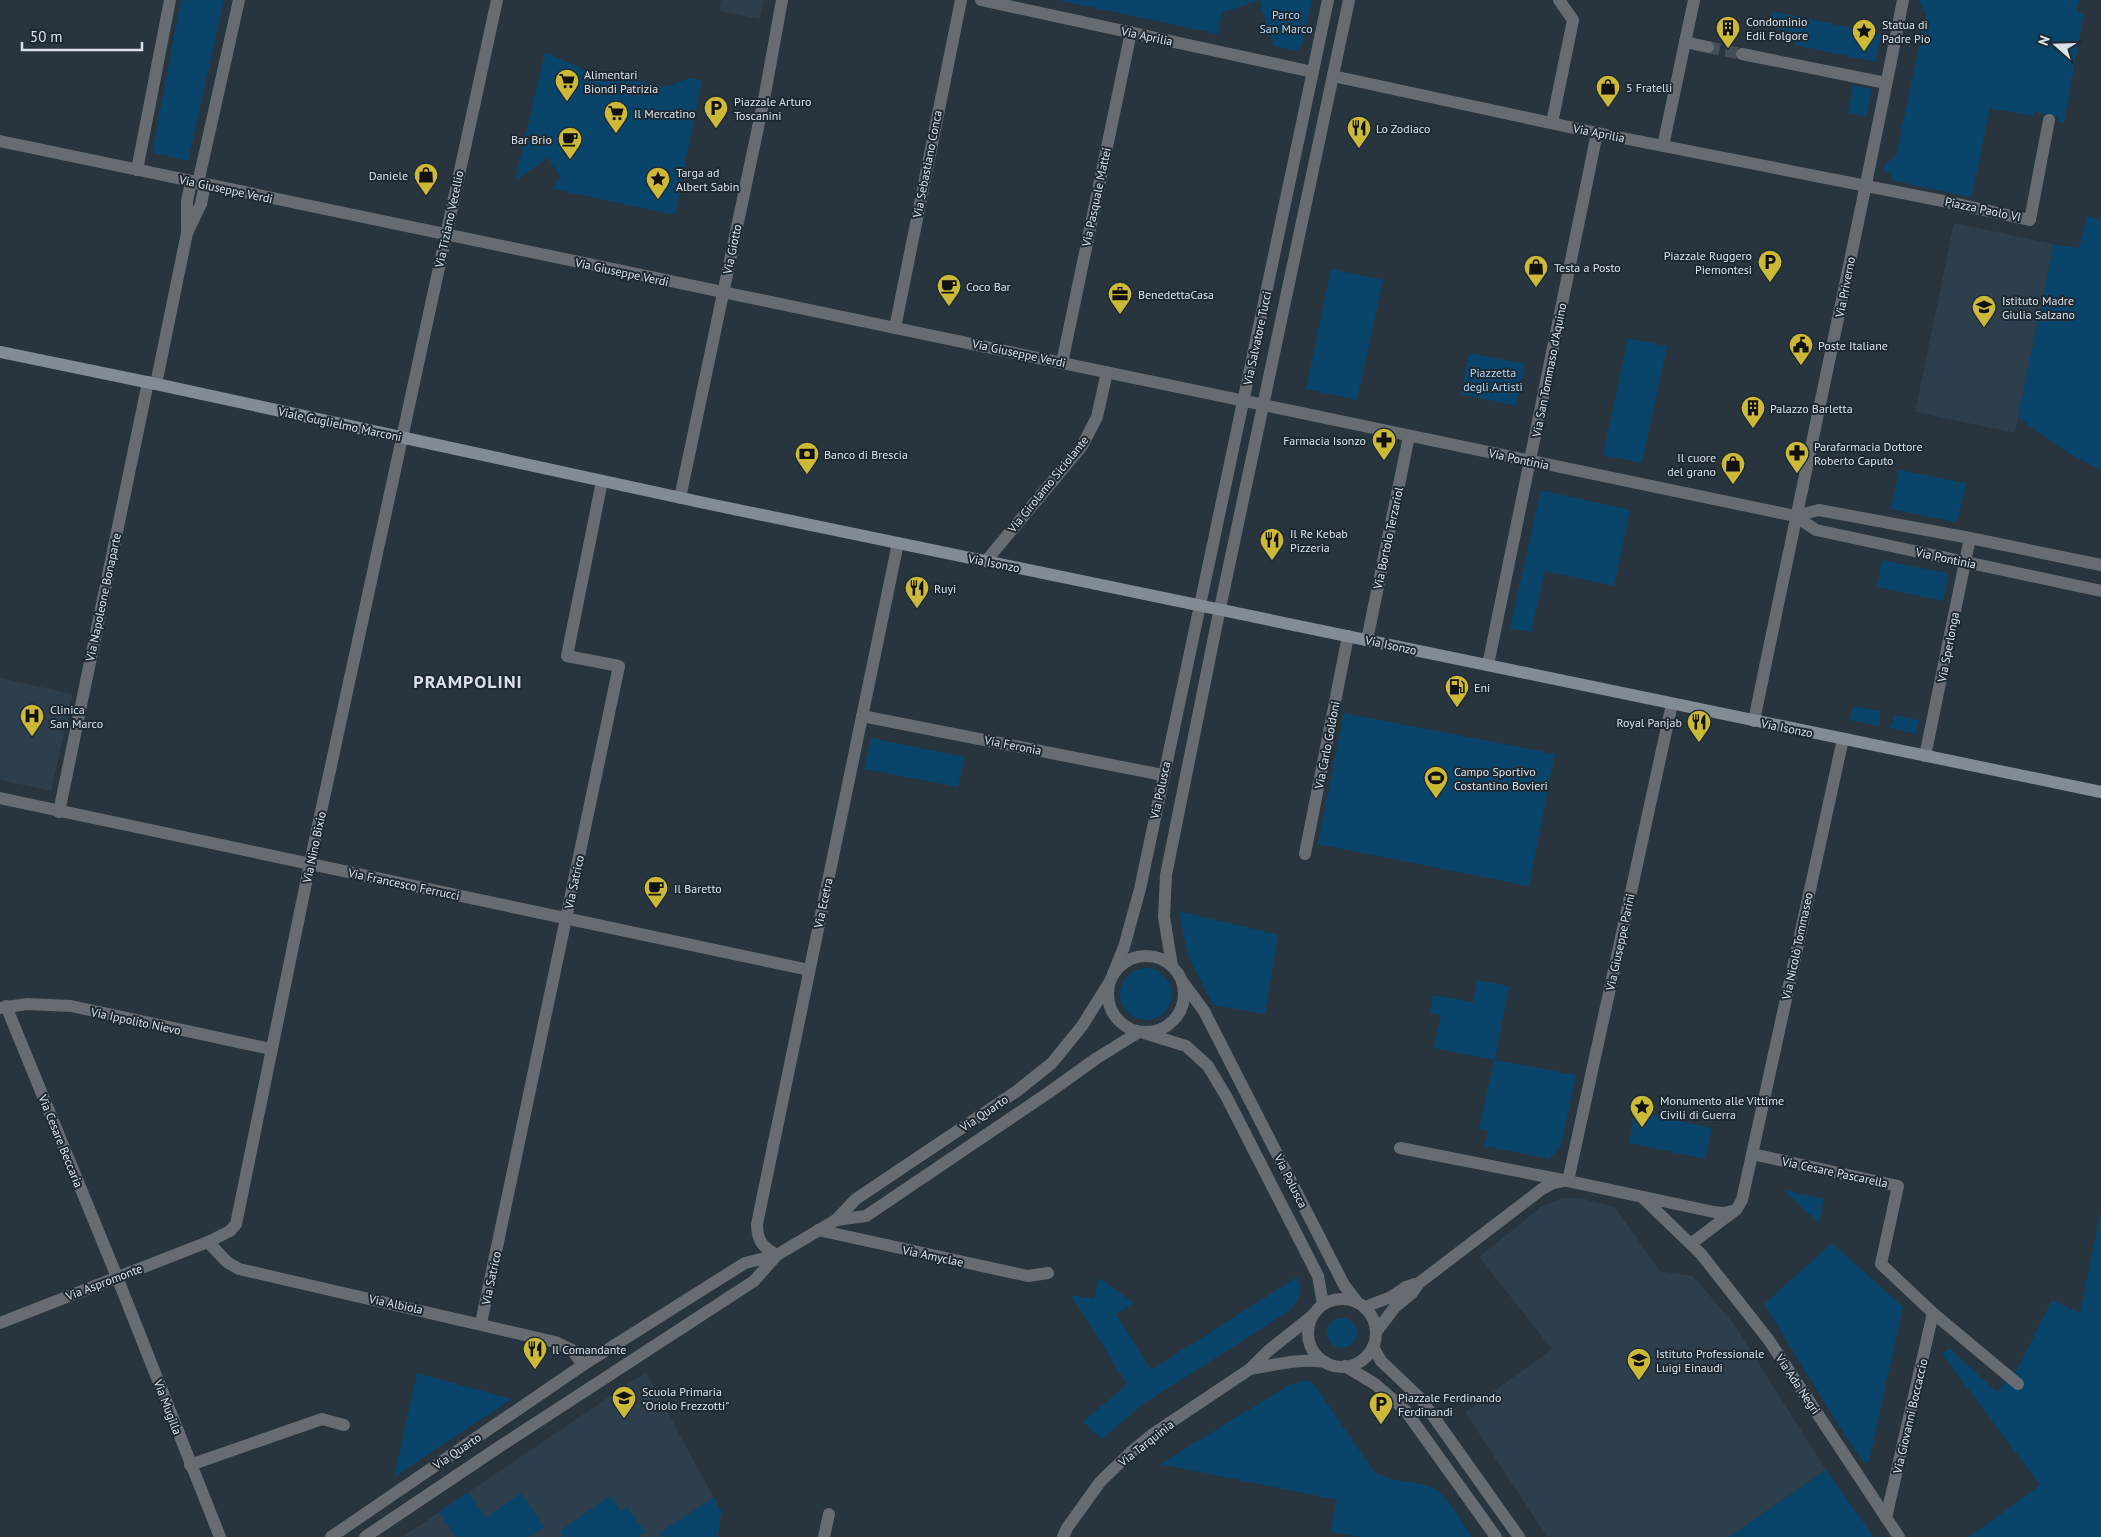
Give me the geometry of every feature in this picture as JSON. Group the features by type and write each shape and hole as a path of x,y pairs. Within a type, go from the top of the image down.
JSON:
{"main road":[{"name":"Viale Guglielmo Marconi","path":"0,352 152,383 680,498"},
{"name":"Via Isonzo","path":"680,498 2101,792"}],"street":[{"path":"137,170 170,0"},
{"name":"Via Napoleone Bonaparte","path":"59,812 152,383 187,233 201,204 198,183 239,0"},
{"name":"Via Tiziano Vecellio","path":"402,437 497,0"},
{"name":"Via Giotto","path":"680,498 765,94 782,0"},
{"name":"Via Sebastiano Conca","path":"895,328 960,0"},
{"name":"Via Aprilia","path":"981,0 1597,133 1866,185"},
{"name":"Via Salvatore Tucci","path":"1200,605 1328,0"},
{"name":"Via Salvatore Tucci","path":"1220,609 1349,0"},
{"path":"1552,123 1573,20 1560,0"},
{"path":"1663,146 1694,0"},
{"name":"Via Priverno","path":"1754,721 1795,516 1838,326 1903,0"},
{"name":"Via Pasquale Mattei","path":"1062,363 1130,32"},
{"path":"1685,42 1708,47"},
{"path":"1742,54 1886,83"},
{"name":"Piazza Paolo VI","path":"1866,185 2030,220 2050,120"},
{"name":"Via San Tommaso d'Aquino","path":"1488,665 1597,133"},
{"name":"Via Giuseppe Verdi","path":"0,141 445,236 1244,400"},
{"name":"Via Girolamo Siciolante","path":"986,561 1086,438 1097,417 1107,372"},
{"name":"Via Pontinia","path":"1244,400 1530,462 1795,516 1816,530 2101,591"},
{"name":"Via Bortolo Terzariol","path":"1367,640 1409,436"},
{"name":"Via Nino Bixio","path":"208,1242 230,1231 236,1224 310,864 402,437"},
{"name":"Via Satrico","path":"481,1323 619,666 567,656 602,481"},
{"name":"Via Pontinia","path":"1795,516 1820,510 2101,565"},
{"name":"Via Sperlonga","path":"1925,756 1970,538"},
{"name":"Via Ecetra","path":"776,1255 759,1242 756,1224 898,544"},
{"name":"Via Polusca","path":"1111,978 1124,947 1140,889 1200,605"},
{"name":"Via Polusca","path":"1172,966 1164,917 1165,884 1220,609"},
{"name":"Via Carlo Goldoni","path":"1306,854 1348,636"},
{"name":"Via Giuseppe Parini","path":"1568,1181 1672,704"},
{"name":"Via Feronia","path":"862,716 1163,775"},
{"name":"Via Nicolò Tommaseo","path":"1736,1210 1742,1200 1843,739"},
{"name":"Via Francesco Ferrucci","path":"0,798 809,970"},
{"path":"1152,956 1162,959 1172,966 1182,981 1184,994 1182,1006 1177,1017 1162,1028 1142,1032 1127,1028 1117,1020 1110,1008 1107,996 1111,978 1120,965 1130,959 1152,956"},
{"name":"Via Quarto","path":"331,1537 584,1365 745,1263 776,1255 836,1220 856,1199 1017,1090 1052,1064 1082,1026 1111,978"},
{"name":"Via Polusca","path":"1182,981 1204,1011 1344,1285 1371,1314 1376,1332"},
{"name":"Via Ippolito Nievo","path":"3,1007 35,1004 71,1006 271,1050"},
{"name":"Via Cesare Beccaria","path":"3,1007 116,1277"},
{"name":"Via Polusca","path":"1142,1032 1186,1046 1208,1066 1226,1096 1318,1276 1323,1304"},
{"name":"Via Quarto","path":"836,1220 866,1216 1097,1058 1142,1032"},
{"path":"1400,1148 1714,1212 1724,1213 1736,1210"},
{"name":"Via Cesare Pascarella","path":"1752,1154 1898,1186 1881,1264 1933,1313"},
{"path":"1419,1283 1406,1287 1391,1297 1361,1305 1340,1299 1323,1304 1312,1316 1309,1326 1310,1342 1317,1355 1325,1362 1334,1366 1356,1363 1366,1356 1373,1347 1376,1332 1395,1307 1412,1293 1419,1283 1542,1189 1553,1183 1568,1181"},
{"name":"Via Ada Negri","path":"1643,1198 1692,1244 1768,1339 1899,1537"},
{"path":"1692,1244 1736,1210"},
{"name":"Via Amyclae","path":"818,1230 1028,1276 1048,1274"},
{"name":"Via Albiola","path":"208,1242 226,1262 239,1269 481,1323 565,1345 572,1350 584,1365"},
{"name":"Via Aspromonte","path":"0,1323 208,1242"},
{"name":"Via Quarto","path":"365,1537 754,1281 776,1255"},
{"name":"Via Mugilla","path":"116,1277 220,1537"},
{"path":"1933,1313 2018,1384"},
{"name":"Via Giovanni Boccaccio","path":"1886,1518 1933,1313"},
{"name":"Via Tarquinia","path":"1063,1537 1100,1482 1130,1453 1153,1434 1250,1369 1312,1316"},
{"path":"1373,1347 1381,1361 1421,1399 1439,1422 1519,1537"},
{"name":"Via Tarquinia","path":"1250,1369 1290,1362 1314,1360 1325,1362"},
{"path":"584,1365 595,1384"},
{"path":"1345,1366 1382,1389 1405,1410 1496,1537"},
{"path":"190,1465 322,1419 344,1425"},
{"path":"824,1537 829,1514"}],"shaded area":[{"path":"721,0 764,0 760,19 719,11"},
{"name":"Istituto Madre Giulia Salzano","path":"1954,223 2054,244 2015,433 1915,412"},
{"name":"Clinica San Marco","path":"0,678 73,694 51,791 0,780"},
{"name":"Istituto Professionale Luigi Einaudi","path":"1563,1198 1580,1198 1615,1207 1660,1271 1693,1276 1734,1324 1826,1470 1729,1537 1547,1537 1465,1412 1552,1349 1479,1257 1542,1206"},
{"name":"Scuola Primaria \"Oriolo Frezzotti\"","path":"646,1372 721,1511 718,1537 402,1537"}],"green space":[{"path":"181,0 224,0 188,161 154,153 153,148"},
{"name":"Parco San Marco","path":"1057,0 1259,0 1222,13 1218,34"},
{"path":"1259,0 1312,0 1302,45 1296,51 1275,46"},
{"path":"1918,0 2079,0 2077,12 2084,14 2064,123 2058,122 2058,117 2034,112 2033,116 1990,108 1972,195 1969,197 1891,180 1892,173 1884,172 1885,164 1896,156 1926,14"},
{"path":"1772,11 1881,34 1875,62 1795,45 1791,32 1769,26"},
{"path":"545,52 583,69 666,87 690,78 702,80 675,215 553,189 561,178 548,158 515,181"},
{"path":"1853,85 1872,89 1866,117 1848,113"},
{"path":"2087,216 2101,219 2101,470 2065,451 2018,417 2054,244 2079,248"},
{"path":"1331,269 1383,280 1357,400 1306,389"},
{"path":"1628,338 1667,346 1642,463 1603,455"},
{"name":"Piazzetta degli Artisti","path":"1469,353 1525,364 1516,406 1461,394"},
{"path":"1899,470 1966,483 1958,519 1955,522 1891,509"},
{"path":"1541,490 1630,510 1614,586 1545,571 1531,632 1510,628"},
{"path":"1882,560 1946,573 1948,576 1943,601 1877,587"},
{"path":"1853,706 1880,711 1880,726 1850,720"},
{"name":"Campo Sportivo Costantino Bovieri","path":"1344,713 1555,754 1529,886 1318,844"},
{"path":"1895,715 1919,720 1916,734 1890,728"},
{"path":"871,738 965,757 958,787 864,769"},
{"path":"1179,911 1278,935 1265,1014 1213,1005 1188,956"},
{"path":"1146,968 1156,970 1164,976 1170,984 1172,994 1170,1004 1164,1012 1156,1018 1146,1020 1136,1018 1128,1012 1122,1004 1120,994 1122,984 1128,976 1136,970"},
{"path":"1477,980 1509,986 1495,1060 1576,1075 1561,1146 1549,1159 1485,1146 1488,1131 1479,1129 1494,1060 1434,1048 1441,1015 1430,1013 1433,995 1473,1002"},
{"path":"1635,1111 1712,1128 1705,1159 1629,1143"},
{"path":"1783,1190 1824,1199 1819,1223"},
{"path":"2101,1210 2101,1537 1969,1537 2040,1485 1942,1354 1949,1348 1997,1392 2017,1370 2052,1300 2080,1313"},
{"path":"1832,1243 1903,1307 1869,1461 1865,1464 1844,1434 1764,1304"},
{"path":"1297,1277 1300,1288 1299,1296 1288,1312 1143,1404 1102,1439 1083,1422 1127,1384 1071,1295 1094,1299 1099,1278 1134,1303 1116,1314 1151,1370"},
{"path":"1342,1318 1353,1322 1357,1333 1353,1344 1342,1348 1331,1344 1327,1333 1331,1322"},
{"path":"417,1373 512,1399 394,1477"},
{"path":"1308,1380 1314,1384 1372,1469 1386,1477 1425,1485 1439,1492 1445,1497 1472,1537 1357,1537 1330,1531 1337,1500 1160,1464 1291,1384"},
{"path":"1826,1470 1874,1537 1729,1537"},
{"path":"468,1492 486,1518 521,1493 544,1527 530,1537 456,1537 439,1512"},
{"path":"610,1496 621,1511 627,1507 645,1532 638,1537 564,1537 560,1531"},
{"path":"714,1497 721,1511 718,1537 662,1537 660,1533"}],"tunnel":[{"path":"1708,47 1742,54"}],"place":[{"name":"Condominio Edil Folgore","path":"1728,49"},
{"name":"Statua di Padre Pio","path":"1864,52"},
{"name":"Alimentari Biondi Patrizia","path":"567,102"},
{"name":"5 Fratelli","path":"1608,108"},
{"name":"Piazzale Arturo Toscanini","path":"716,129"},
{"name":"Il Mercatino","path":"616,134"},
{"name":"Lo Zodiaco","path":"1359,149"},
{"name":"Bar Brio","path":"570,160"},
{"name":"Daniele","path":"426,196"},
{"name":"Targa ad Albert Sabin","path":"658,200"},
{"name":"Piazzale Ruggero Piemontesi","path":"1770,283"},
{"name":"Testa a Posto","path":"1536,288"},
{"name":"Coco Bar","path":"949,307"},
{"name":"BenedettaCasa","path":"1120,315"},
{"name":"Istituto Madre Giulia Salzano","path":"1984,328"},
{"name":"Poste Italiane","path":"1801,366"},
{"name":"Palazzo Barletta","path":"1753,429"},
{"name":"Farmacia Isonzo","path":"1384,461"},
{"name":"Parafarmacia Dottore Roberto Caputo","path":"1797,474"},
{"name":"Banco di Brescia","path":"807,475"},
{"name":"Il cuore del grano","path":"1733,485"},
{"name":"Il Re Kebab Pizzeria","path":"1272,561"},
{"name":"Ruyi","path":"917,609"},
{"name":"Eni","path":"1457,708"},
{"name":"Clinica San Marco","path":"32,737"},
{"name":"Royal Panjab","path":"1699,743"},
{"name":"Campo Sportivo Costantino Bovieri","path":"1436,799"},
{"name":"Il Baretto","path":"656,909"},
{"name":"Monumento alle Vittime Civili di Guerra","path":"1642,1128"},
{"name":"Il Comandante","path":"535,1370"},
{"name":"Istituto Professionale Luigi Einaudi","path":"1639,1381"},
{"name":"Scuola Primaria \"Oriolo Frezzotti\"","path":"624,1419"},
{"name":"Piazzale Ferdinando Ferdinandi","path":"1381,1425"}],"district":[{"name":"PRAMPOLINI","path":"468,681"}]}
